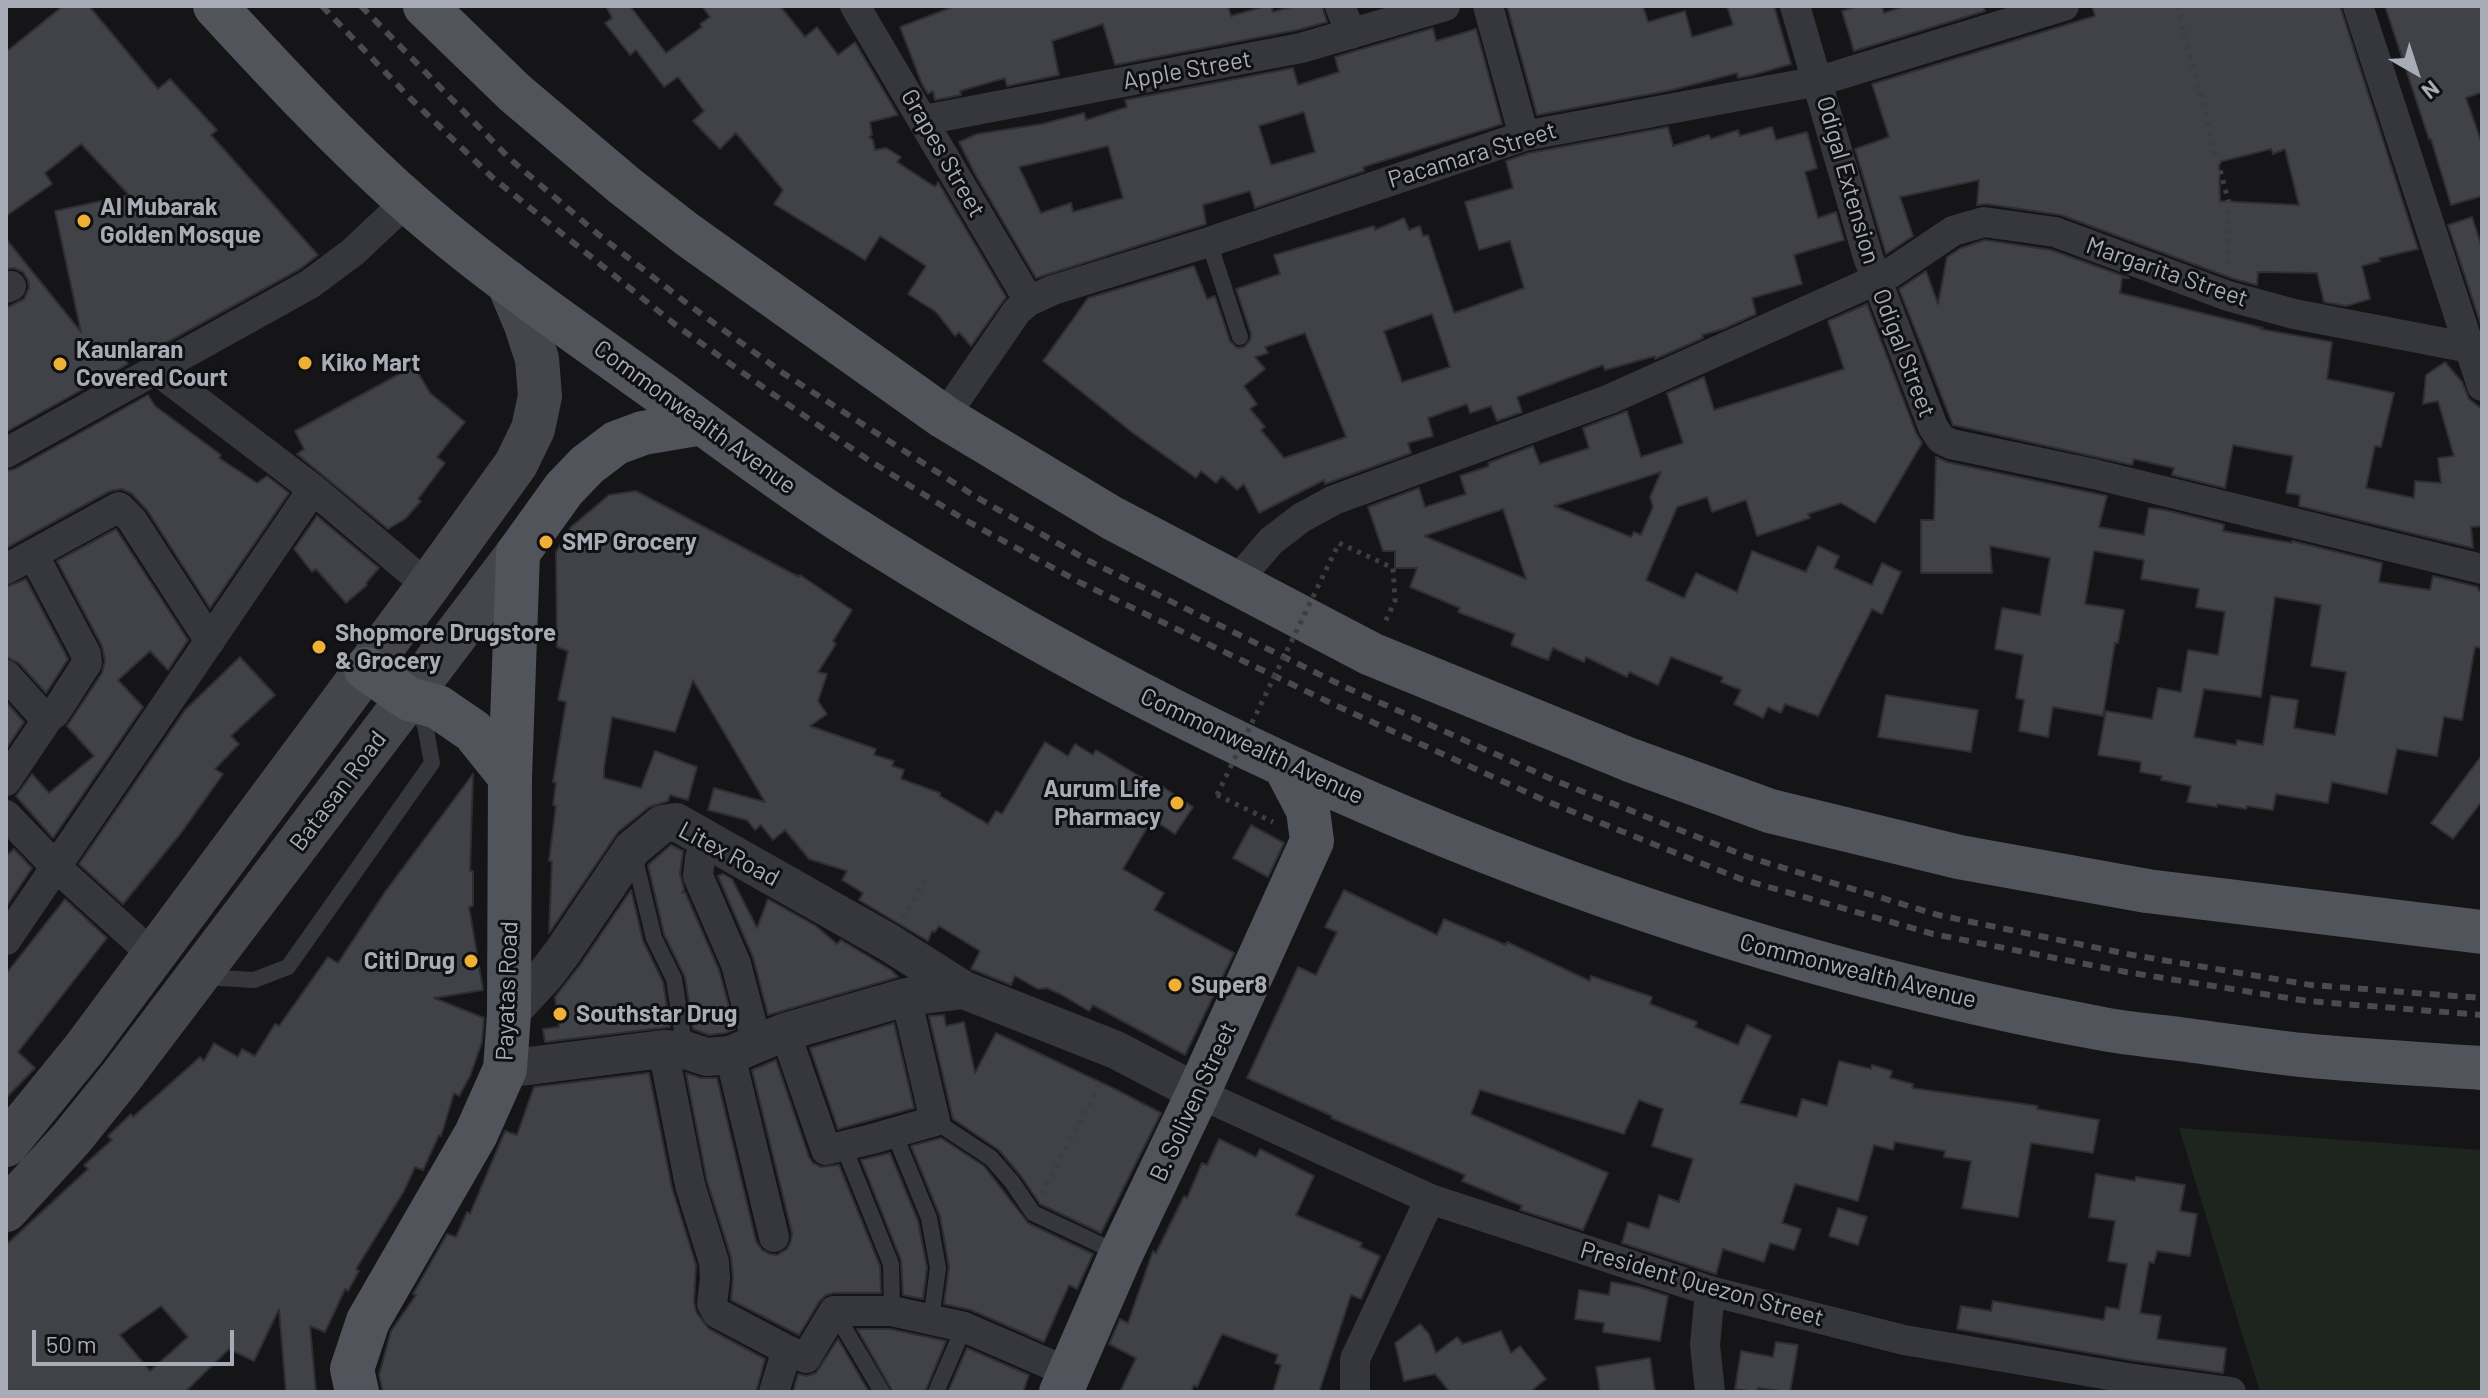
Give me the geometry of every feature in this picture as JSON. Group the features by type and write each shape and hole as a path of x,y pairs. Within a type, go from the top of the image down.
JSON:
{"main road":[{"name":"Commonwealth Avenue","path":"215,6 320,117 407,201 508,282 702,423 839,519 938,580 1156,703 1285,766 1535,872 1728,938 1925,990 2101,1029 2304,1055 2482,1068"},
{"path":"425,6 515,93 625,186 688,235 944,417 1112,518 1371,654 1630,760 1770,811 1959,857 2147,891 2482,932"},
{"path":"6,1145 75,1060 516,464 533,429 540,396 537,359 508,282"},
{"name":"Batasan Road","path":"6,1210 71,1139 121,1077 409,699 564,489 587,465 616,443 668,427 702,423"},
{"name":"Payatas Road","path":"357,1392 352,1369 368,1321 476,1134 505,1069 509,1014 510,777 518,553"},
{"path":"366,669 409,699 438,707 473,731 510,777"},
{"name":"B. Soliven Street","path":"1066,1382 1121,1254 1312,841 1308,810 1285,766"}],"street":[{"path":"1340,6 1351,34"},
{"name":"Apple Street","path":"924,120 1252,59 1445,6"},
{"path":"1488,6 1524,136"},
{"name":"Odigal Extension","path":"1795,6 1877,279"},
{"name":"Pacamara Street","path":"944,417 1017,311 1029,301 1053,290 1209,242 1524,136 1819,81 2064,6"},
{"path":"2358,6 2482,386"},
{"name":"Grapes Street","path":"866,9 924,120 1029,301"},
{"path":"6,453 310,284 353,252 407,201"},
{"name":"Margarita Street","path":"1877,279 1953,231 1984,222 2055,232 2228,296 2294,314 2470,348"},
{"name":"Odigal Street","path":"1235,583 1271,541 1301,518 1334,500 1610,399 1877,279 1933,427 1941,439 1951,444 2094,474 2482,569"},
{"path":"154,368 313,489 428,586"},
{"path":"6,940 313,489"},
{"path":"6,569 119,507 132,520 210,641"},
{"path":"6,781 87,663 86,654 33,554"},
{"path":"6,675 43,716 49,717"},
{"path":"6,815 57,868 152,954"},
{"name":"Litex Road","path":"509,1014 546,974 632,849 662,824 676,822 888,942 964,990 1116,1050 1198,1093"},
{"path":"708,839 700,858 698,876 736,964 757,1043 774,1237"},
{"path":"505,1069 674,1050 707,1057 906,997 964,990"},
{"path":"757,1043 826,1150 935,1121 906,997"},
{"path":"674,1050 690,1185 714,1262 714,1309 806,1358 834,1311 892,1311 964,1327 1066,1382"},
{"name":"President Quezon Street","path":"1198,1093 1430,1199 1710,1291 1904,1340 2130,1385 2231,1392"},
{"path":"1355,1392 1355,1359 1430,1199"},
{"path":"1710,1291 1705,1345 1710,1392"},
{"path":"774,1392 787,1350"}],"lane":[{"path":"1209,242 1240,337"},
{"path":"196,977 254,980 288,967 432,763 425,725 409,699"},
{"path":"632,849 654,938 674,979 674,1050"},
{"path":"935,1121 991,1158 1033,1213 1121,1254"},
{"path":"894,1133 929,1218 938,1268 931,1320"},
{"path":"843,1145 891,1264 892,1311"},
{"path":"834,1311 882,1392"},
{"path":"936,1392 964,1327"}],"path":[{"path":"2177,6 2228,200 2228,296"},
{"path":"1282,826 1217,795 1339,543 1393,568 1395,601"},
{"path":"888,942 925,881"},
{"path":"1033,1213 1116,1050"}],"shaded area":[{"path":"2179,1128 2482,1150 2482,1392 2260,1392"}],"building":[{"path":"63,6 89,6 158,89 170,79 217,130 211,135 318,255 300,269 153,350 124,358 128,364 6,432 6,308 24,299 29,288 23,272 6,269 6,239 81,332 55,211 129,195 81,144 45,173 52,184 6,216 6,52"},
{"path":"606,6 630,6 666,53 702,27 700,24 710,17 702,6 780,6 805,37 817,27 838,55 855,42 898,115 870,122 872,135 869,137 875,150 886,148 901,157 897,162 935,187 938,182 1006,297 971,346 959,332 955,336 936,312 908,294 926,266 880,236 865,260 774,204 783,190 736,133 720,149 693,121 704,111 678,77 664,87 636,50 630,55 605,23 612,18"},
{"path":"955,6 1228,6 1231,16 1266,6 1271,6 1273,12 1295,6 1322,6 1327,22 1115,65 1103,24 1052,41 1059,75 1007,86 1005,78 960,91 961,95 935,100 933,91 928,94 922,84 900,27"},
{"path":"1507,6 1643,6 1648,22 1685,11 1692,37 1733,25 1727,6 1774,6 1791,64 1753,75 1738,78 1737,73 1672,90 1537,115"},
{"path":"1859,6 1882,6 1884,13 1905,6 1983,6 1985,11 1854,51 1842,11"},
{"path":"2092,6 2340,6 2418,249 2379,258 2380,261 2362,266 2370,299 2346,306 2324,302 2317,273 2258,272 2257,285 2061,215 1977,205 1979,180 1900,197 1913,236 1886,254 1855,149 1889,137 1872,84 2095,16","holes":["2271,149 2273,154 2285,149 2299,205 2220,201 2219,162"]},
{"path":"2385,6 2482,6 2482,92 2466,98 2482,144 2482,196 2451,205"},
{"path":"1433,28 1436,41 1476,29 1502,124 1363,167 1364,171 1255,208 1250,191 1203,205 1206,224 1036,278 959,142 977,134 1042,124 1084,113 1086,120 1127,107 1125,100 1293,68 1298,85 1339,72 1335,57","holes":["1304,112 1315,152 1271,165 1259,126","1108,146 1123,198 1073,212 1071,203 1041,213 1019,167"]},
{"path":"1668,127 1673,146 1738,130 1740,136 1772,127 1776,140 1807,132 1817,168 1805,172 1818,218 1836,212 1844,240 1794,255 1802,284 1752,298 1756,314 1702,335 1703,338 1655,359 1655,356 1605,370 1603,365 1517,397 1522,412 1497,421 1491,406 1470,413 1467,404 1428,418 1433,436 1408,443 1411,453 1325,484 1324,480 1259,513 1244,484 1237,490 1222,476 1216,483 1201,471 1196,478 1133,433 1043,361 1088,298 1194,266 1207,299 1215,296 1230,341 1237,348 1244,347 1251,334 1236,289 1280,274 1274,255 1374,226 1375,230 1404,218 1409,230 1420,226 1423,236 1428,235 1454,313 1524,288 1510,241 1479,250 1465,202 1513,188 1506,161 1529,153","holes":["1432,314 1450,367 1402,382 1384,331","1305,333 1346,437 1284,458 1261,430 1265,427 1250,409 1257,404 1244,386 1265,369 1255,357 1268,353 1265,347"]},
{"path":"2472,217 2482,248 2482,328 2448,225"},
{"path":"1985,240 2051,250 2129,278 2122,278 2120,293 2263,328 2260,329 2332,342 2327,379 2394,393 2381,447 2375,446 2366,488 2414,498 2415,481 2441,483 2438,458 2454,456 2438,401 2423,404 2426,375 2445,362 2462,382 2469,399 2482,409 2482,526 2471,527 2473,548 2299,506 2300,495 2286,493 2293,456 2233,445 2225,488 2172,475 2174,468 2134,459 2132,465 1953,425 1899,289 1926,271 1938,304 1947,257 1961,248"},
{"path":"1867,304 1922,443 1875,523 1841,503 1808,514 1810,518 1757,536 1746,500 1712,512 1707,497 1677,507 1646,580 1684,598 1696,573 1737,592 1752,551 1806,572 1818,546 1839,556 1834,568 1872,585 1882,563 1901,572 1882,614 1872,609 1818,716 1785,704 1781,713 1768,707 1763,718 1734,704 1741,690 1721,682 1723,677 1671,657 1658,685 1629,672 1627,677 1586,657 1584,662 1553,648 1548,660 1537,656 1511,645 1515,634 1458,612 1460,608 1410,587 1417,568 1395,568 1395,551 1383,551 1368,507 1419,488 1425,507 1466,494 1460,476 1533,446 1540,464 1589,448 1583,428 1627,411 1641,457 1683,443 1667,393 1704,377 1714,410 1844,369 1828,321","holes":["1661,472 1650,497 1653,507 1641,535 1634,532 1631,537 1554,506","1503,509 1526,579 1424,536"]},
{"path":"414,366 430,393 465,422 437,457 445,463 418,499 421,501 405,519 388,529 297,454 304,449 295,431"},
{"path":"148,395 155,406 221,455 219,458 257,483 267,476 289,493 210,608 147,510 132,494 122,489 110,491 6,548 6,471 15,469"},
{"path":"1936,457 1947,462 2107,496 2099,527 2144,535 2149,508 2165,510 2224,525 2223,531 2292,541 2382,563 2379,582 2430,590 2433,576 2478,587 2482,591 2482,648 2475,647 2462,720 2444,717 2437,756 2397,749 2387,794 2332,782 2328,803 2276,794 2273,810 2187,802 2191,786 2140,772 2141,762 2098,755 2106,711 2152,719 2158,688 2181,692 2188,650 2218,655 2225,612 2196,607 2199,589 2141,579 2144,560 2094,551 2085,604 2124,610 2118,643 2115,643 2103,716 2053,707 2048,737 2019,731 2024,700 2016,698 2023,655 1995,649 2002,608 2040,615 2050,558 1990,546 1992,573 1921,573 1921,520 1934,520","holes":["2275,597 2321,605 2311,666 2346,672 2335,735 2294,728 2298,700 2271,696 2263,745 2237,740 2236,745 2194,737 2204,689 2261,697"]},
{"path":"636,491 800,575 852,610 818,672 827,674 818,701 827,714 810,726 876,749 874,755 894,761 892,766 904,770 901,779 940,793 940,796 988,824 996,811 1002,814 1045,742 1068,756 1075,744 1093,755 1096,750 1193,807 1175,834 1152,819 1123,869 1164,893 1154,910 1234,953 1185,1055 1093,1005 1089,1011 1062,995 1047,988 1038,989 1015,976 1011,985 971,969 980,951 939,926 935,932 932,931 928,941 859,900 863,893 842,880 847,871 809,859 785,830 773,840 761,825 755,830 747,820 708,810 714,788 765,802 693,680 675,732 612,717 604,768 604,778 641,788 655,751 697,767 688,800 670,795 668,801 649,807 618,832 549,933 552,861 549,861 556,806 553,805 556,783 553,782 566,702 558,700 568,651 557,647 556,552 571,527 609,495"},
{"path":"317,516 379,568 367,585 346,603 316,569 312,572 294,549"},
{"path":"116,529 188,640 168,670 150,651 118,680 143,707 53,838 16,796 32,774 49,793 94,756 67,726 102,673 105,661 102,646 57,561"},
{"path":"26,579 68,659 46,693 19,663 6,657 6,587"},
{"path":"240,657 275,695 231,736 239,744 215,769 223,774 181,833 123,904 79,864 185,710"},
{"path":"1886,695 1978,710 1971,752 1878,737"},
{"path":"6,702 24,722 6,749"},
{"path":"2482,755 2482,801 2453,839 2431,823"},
{"path":"473,774 470,871 473,871 473,906 469,907 483,990 434,998 484,1018 482,1042 470,1076 459,1096 454,1093 441,1136 423,1170 415,1167 404,1191 356,1269 359,1271 348,1291 345,1289 325,1332 310,1326 316,1392 286,1392 279,1309 254,1361 229,1349 185,1392 6,1392 6,1245 88,1169 84,1165 112,1140 108,1136 200,1057 204,1061 214,1043 238,1057 242,1049 255,1056 275,1024 279,1026 328,957 338,963 385,892","holes":["161,1306 188,1337 150,1371 120,1335"]},
{"path":"1251,825 1284,843 1268,877 1233,858"},
{"path":"671,845 683,851 680,874 684,889 682,893 685,892 719,970 735,1029 725,1033 709,1035 693,1029 685,977 664,934 648,865"},
{"path":"14,849 32,868 6,907 6,856"},
{"path":"723,874 732,879 757,928 768,899 816,926 837,944 841,940 898,977 768,1015 753,957 718,876"},
{"path":"631,890 643,941 663,982 670,1027 545,1042 543,1029 559,1027 555,997"},
{"path":"1344,890 1437,935 1444,919 1506,945 1507,942 1590,981 1591,976 1652,997 1650,1004 1697,1022 1695,1027 1738,1045 1747,1025 1771,1036 1740,1103 1797,1117 1802,1099 1827,1106 1839,1061 1871,1069 1872,1065 1892,1071 1890,1078 1913,1084 1912,1088 2038,1106 2037,1109 2099,1120 2093,1153 2031,1143 2018,1217 1962,1208 1971,1161 1944,1157 1945,1151 1895,1142 1893,1150 1874,1145 1858,1201 1795,1184 1782,1223 1801,1229 1794,1250 1770,1243 1764,1262 1723,1249 1716,1274 1622,1243 1628,1222 1649,1229 1659,1195 1679,1202 1693,1159 1652,1146 1663,1109 1639,1100 1624,1134 1480,1090 1471,1114 1608,1173 1583,1230 1520,1210 1522,1206 1462,1181 1465,1175 1247,1078 1298,967 1316,975 1337,932 1325,927"},
{"path":"65,899 107,938 18,1052 35,1068 6,1098 6,974"},
{"path":"944,1015 946,1026 964,1022 975,1073 996,1033 1161,1113 1101,1233 1040,1204 999,1150 953,1119 929,1016"},
{"path":"894,1023 914,1108 838,1129 810,1048"},
{"path":"776,1060 809,1157 821,1167 839,1165 880,1266 881,1293 826,1295 799,1335 731,1300 731,1257 707,1181 686,1073 701,1078 717,1078 756,1241 762,1250 777,1255 787,1249 792,1233 752,1070"},
{"path":"649,1073 672,1188 696,1265 696,1312 709,1329 765,1359 756,1392 383,1392 379,1375 391,1331 416,1295 413,1294 447,1234 456,1237 467,1212 470,1214 505,1131 517,1135 534,1087"},
{"path":"941,1138 984,1166 1028,1223 1093,1254 1077,1289 1069,1285 1044,1342 971,1310 944,1304 949,1267 940,1216 911,1146"},
{"path":"1219,1139 1256,1157 1260,1149 1314,1176 1296,1215 1362,1243 1360,1247 1380,1256 1361,1299 1351,1295 1319,1392 1273,1392 1281,1365 1275,1363 1278,1355 1222,1334 1197,1387 1194,1385 1191,1392 1120,1392 1136,1358 1109,1344 1120,1319 1128,1323 1153,1251 1156,1253 1184,1196 1187,1198 1202,1163 1207,1165"},
{"path":"890,1153 918,1221 927,1268 923,1299 903,1295 901,1260 861,1160"},
{"path":"2096,1174 2185,1185 2180,1211 2197,1214 2190,1256 2157,1251 2154,1263 2149,1262 2140,1313 2161,1316 2157,1339 2226,1348 2223,1373 1957,1329 1961,1306 1991,1311 1993,1301 2104,1320 2106,1307 2119,1309 2127,1264 2108,1261 2115,1221 2089,1217"},
{"path":"1838,1208 1867,1217 1858,1245 1829,1236"},
{"path":"1611,1282 1668,1296 1660,1341 1603,1332 1604,1323 1575,1319 1579,1290 1609,1295"},
{"path":"1420,1324 1429,1334 1436,1353 1457,1337 1463,1344 1501,1331 1511,1353 1520,1346 1546,1379 1530,1392 1450,1392 1435,1374 1404,1381 1395,1343"},
{"path":"857,1329 890,1329 946,1341 925,1392 893,1392"},
{"path":"838,1339 869,1392 793,1392 798,1374 807,1376 816,1373"},
{"path":"1776,1342 1798,1345 1790,1392 1735,1389 1741,1351 1773,1357"},
{"path":"967,1348 1029,1375 1023,1392 948,1392"},
{"path":"1650,1358 1655,1392 1600,1392 1596,1367"}],"railway":[{"path":"322,6 410,98 493,178 677,326 867,459 965,520 1081,583 1337,706 1546,801 1741,879 1933,934 2126,972 2307,1001 2482,1015"},
{"path":"361,6 510,159 599,235 783,373 976,497 1089,561 1345,687 1556,781 1748,857 1938,915 2127,954 2311,985 2482,998"}],"place":[{"name":"Al Mubarak Golden Mosque","path":"84,221"},
{"name":"Kiko Mart","path":"305,363"},
{"name":"Kaunlaran Covered Court","path":"60,364"},
{"name":"SMP Grocery","path":"546,542"},
{"name":"Shopmore Drugstore & Grocery","path":"319,647"},
{"name":"Aurum Life Pharmacy","path":"1177,803"},
{"name":"Citi Drug","path":"471,961"},
{"name":"Super8","path":"1175,985"},
{"name":"Southstar Drug","path":"560,1014"}]}
